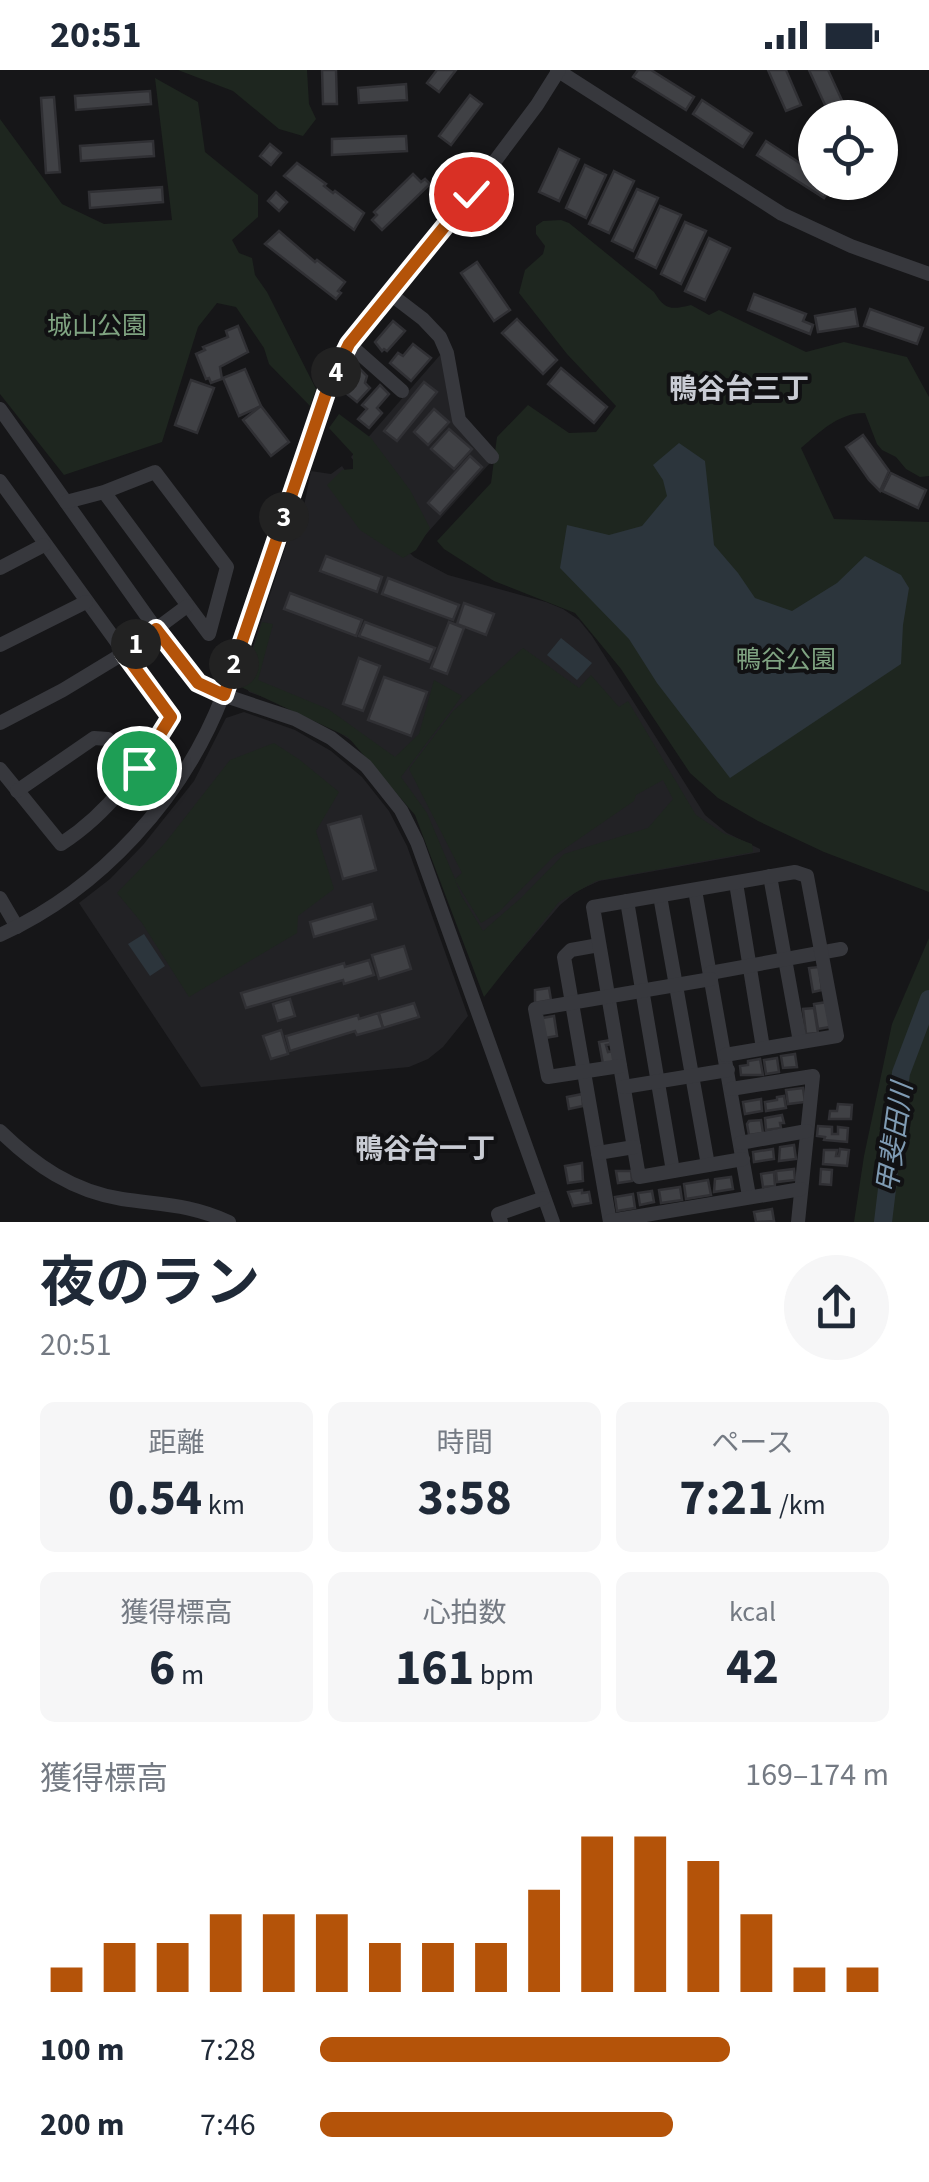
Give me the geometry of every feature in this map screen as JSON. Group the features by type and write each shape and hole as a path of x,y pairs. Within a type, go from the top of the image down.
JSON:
{"street":[{"path":"0,935 95,874 162,805 186,771 224,695 328,387 349,344 471,194 558,70 782,214 852,246 929,274"},
{"path":"389,293 440,337 459,420 492,457"},
{"path":"349,344 402,391"},
{"path":"0,409 198,683 296,719 331,738 366,766 400,810 416,842 552,1222"},
{"path":"66,502 155,472 226,567 209,634 104,492"},
{"path":"0,769 61,844 86,828 113,802 171,717 2,487"},
{"path":"0,568 44,545"},
{"path":"0,645 86,602"},
{"path":"0,723 124,653 187,606"},
{"path":"18,791 94,738 108,739 139,768"},
{"path":"624,1087 692,1076 763,1048 837,1036 807,876 795,872 592,907 634,1147 640,1177 743,1160"},
{"path":"770,876 800,1042"},
{"path":"736,883 763,1048"},
{"path":"695,890 749,1196"},
{"path":"660,896 708,1165"},
{"path":"0,898 18,927"},
{"path":"627,902 674,1171"},
{"path":"599,945 571,950 564,957 610,1222 801,1188"},
{"path":"620,1066 548,1077 535,1009 676,985 841,949"},
{"path":"731,1089 813,1076 798,1222"},
{"path":"0,1131 49,1173 81,1188 118,1198 186,1206 229,1222"},
{"path":"740,1143 807,1131"},
{"path":"598,1153 634,1147"},
{"path":"501,1222 498,1214 544,1198"}],"shaded area":[{"path":"441,354 451,407 490,463 419,542 397,520 351,457"},
{"path":"679,443 705,461 714,545 755,598 792,611 837,583 865,556 901,575 909,588 901,664 730,778 657,683 629,639 560,568 567,525 609,535 642,526 667,496 653,465"},
{"path":"342,466 382,526 414,557 448,575 546,602 579,620 705,815 760,852 599,881 577,891 560,905 484,994 415,812 359,746 312,714 249,692 242,680 293,524 303,511 311,471 331,474"},
{"path":"561,638 592,663 577,680 547,655"},
{"path":"244,712 295,730 331,751 362,777 389,811 407,846 468,1016 428,1059 409,1067 201,1087 79,903 110,879 143,845 194,781 226,718"},
{"path":"144,934 165,966 150,976 128,944"}],"green space":[{"path":"178,70 307,70 309,104 316,119 303,136 279,129 233,91"},
{"name":"城山公園","path":"155,78 198,102 205,152 258,195 258,217 232,240 239,253 252,258 255,275 316,389 310,406 269,364 264,348 236,307 217,303 198,327 162,442 64,475 0,394 0,119 62,204 104,224 172,220"},
{"name":"鴨谷公園","path":"561,220 654,292 665,305 691,305 709,315 719,310 806,352 844,342 907,357 929,397 929,476 920,477 882,450 865,413 838,420 801,448 834,519 929,522 929,892 824,852 718,798 690,773 621,669 575,613 494,581 437,541 491,483 497,437 528,405 569,433 596,432 616,406 567,354 519,293 525,270 543,254 545,246 536,234 536,226 543,221"},
{"path":"339,414 371,438 410,490 430,528 416,550 403,558 360,530 327,485 342,470 353,469 353,454 329,428"},
{"path":"262,622 273,624 258,680 328,709 395,757 419,734 434,680 462,696 401,777 427,813 455,879 462,873 409,769 453,711 523,648 579,688 591,675 619,707 628,701 696,815 723,833 752,844 753,852 596,881 559,902 484,997 415,815 348,737 241,687","holes":["663,780 673,799 648,828 564,854 483,931 461,895 455,880 481,923 499,912 554,856 634,801 636,795"]},
{"path":"274,743 339,792 316,831 334,889 298,916 297,933 189,997 142,923 117,893 165,843 230,760"},
{"path":"929,938 929,1222 854,1222 892,1024"}],"building":[{"path":"322,70 336,70 337,104 323,104"},
{"path":"437,70 456,70 439,92 427,83"},
{"path":"638,70 651,70 694,97 686,110 633,77"},
{"path":"768,70 786,70 799,100 798,106 786,111"},
{"path":"809,70 828,70 842,100 823,100"},
{"path":"406,84 407,100 359,103 358,88"},
{"path":"150,91 151,104 76,110 75,96"},
{"path":"470,95 482,104 451,145 439,136"},
{"path":"54,97 60,172 46,173 41,98"},
{"path":"702,100 752,133 743,147 693,114"},
{"path":"406,136 407,151 332,155 332,139"},
{"path":"153,141 154,156 81,161 80,146"},
{"path":"766,141 798,162 798,181 757,155"},
{"path":"270,144 281,153 271,165 260,156"},
{"path":"559,149 579,159 559,201 539,192"},
{"path":"297,163 364,213 354,230 284,176"},
{"path":"585,165 606,175 586,218 566,208"},
{"path":"614,171 634,181 609,233 589,224"},
{"path":"413,174 430,184 382,230 372,220 377,215 374,212"},
{"path":"162,187 163,202 90,208 89,192"},
{"path":"637,189 658,198 633,251 612,241"},
{"path":"276,192 287,202 279,211 268,201"},
{"path":"660,206 681,215 656,268 636,258"},
{"path":"685,222 706,231 681,284 661,274"},
{"path":"279,231 345,282 336,299 265,244"},
{"path":"709,238 730,248 705,300 685,291"},
{"path":"477,262 510,310 494,321 461,273"},
{"path":"754,294 806,314 803,321 813,325 810,334 748,310"},
{"path":"855,309 858,326 818,332 815,316"},
{"path":"870,309 923,328 917,344 864,326"},
{"path":"517,319 557,360 543,374 502,333"},
{"path":"393,321 405,331 387,351 382,351 375,342"},
{"path":"238,326 248,352 220,367 222,379 211,383 196,354 228,337 226,331"},
{"path":"413,344 431,358 411,381 390,363"},
{"path":"357,366 367,376 365,383 370,388 357,402 347,394 355,386 346,378"},
{"path":"561,368 607,407 594,423 548,384"},
{"path":"245,369 261,406 239,416 223,378"},
{"path":"191,380 214,388 197,433 175,425"},
{"path":"424,382 437,392 397,441 384,431"},
{"path":"380,385 389,394 377,408 382,413 369,428 358,419 367,409 362,405"},
{"path":"261,406 289,442 271,456 243,420"},
{"path":"434,409 449,422 428,445 414,432"},
{"path":"449,429 472,449 454,469 431,449"},
{"path":"863,435 889,471 880,491 846,447"},
{"path":"470,456 482,467 440,514 428,503"},
{"path":"891,473 926,490 918,508 882,491"},
{"path":"326,556 382,577 377,592 320,571"},
{"path":"388,578 459,605 453,620 382,594"},
{"path":"290,593 362,620 356,636 284,609"},
{"path":"464,603 494,614 486,635 457,624"},
{"path":"365,622 435,648 429,662 359,636"},
{"path":"449,622 464,628 447,674 431,668"},
{"path":"359,658 380,666 363,711 343,704"},
{"path":"384,677 427,692 411,736 368,720"},
{"path":"361,816 376,870 343,879 328,825"},
{"path":"372,904 376,919 314,937 310,922"},
{"path":"404,946 411,969 379,979 372,955"},
{"path":"369,960 374,975 344,984 343,980 246,1008 241,993 344,963 345,967"},
{"path":"819,967 822,990 813,992 809,968"},
{"path":"549,988 551,1000 535,1003 535,990"},
{"path":"290,999 295,1016 278,1021 273,1004"},
{"path":"827,1002 830,1027 818,1029 814,1004"},
{"path":"414,1003 419,1017 383,1028 379,1013"},
{"path":"814,1008 818,1033 806,1034 803,1009"},
{"path":"378,1013 383,1028 357,1035 355,1031 290,1051 286,1036"},
{"path":"554,1016 557,1036 545,1038 542,1018"},
{"path":"281,1030 288,1054 271,1059 263,1036"},
{"path":"611,1040 612,1044 606,1045 608,1052 613,1051 615,1062 603,1064 599,1042"},
{"path":"795,1054 797,1067 783,1068 781,1056"},
{"path":"777,1058 779,1072 766,1074 764,1060"},
{"path":"760,1059 763,1075 741,1075 740,1066"},
{"path":"803,1088 805,1102 788,1104 786,1090"},
{"path":"582,1094 583,1106 569,1109 567,1097"},
{"path":"784,1096 786,1108 766,1111 765,1102"},
{"path":"761,1099 762,1111 745,1114 743,1102"},
{"path":"838,1104 852,1105 851,1119 829,1119 830,1111 837,1111"},
{"path":"782,1115 781,1128 766,1130 765,1118"},
{"path":"761,1120 763,1133 749,1135 749,1121"},
{"path":"818,1126 832,1127 832,1134 838,1134 838,1127 848,1128 847,1142 824,1140 825,1137 817,1136"},
{"path":"794,1145 796,1159 779,1161 780,1147"},
{"path":"773,1149 774,1159 754,1162 753,1152"},
{"path":"840,1149 849,1150 847,1166 823,1164 824,1150 837,1150 839,1156"},
{"path":"582,1163 583,1181 568,1183 565,1166"},
{"path":"794,1169 795,1180 777,1182 776,1171"},
{"path":"821,1169 832,1170 831,1185 820,1184"},
{"path":"616,1171 631,1171 632,1181 618,1183"},
{"path":"774,1172 775,1186 763,1187 761,1174"},
{"path":"731,1177 733,1189 714,1192 715,1179"},
{"path":"708,1180 711,1195 686,1199 684,1184"},
{"path":"680,1187 682,1200 661,1203 659,1190"},
{"path":"652,1191 654,1202 640,1205 638,1193"},
{"path":"568,1192 589,1192 591,1203 573,1206"},
{"path":"633,1194 635,1208 617,1211 615,1197"},
{"path":"772,1209 774,1221 756,1222 754,1212"}],"waterway":[{"name":"甲斐田川","path":"883,1222 901,1073 929,999"}],"district":[{"name":"鴨谷台三丁","path":"739,388"},
{"name":"鴨谷台一丁","path":"425,1148"}],"route":[{"path":"139,768 171,717 124,653 156,629 198,683 224,695 328,387 349,344 471,194"}]}
